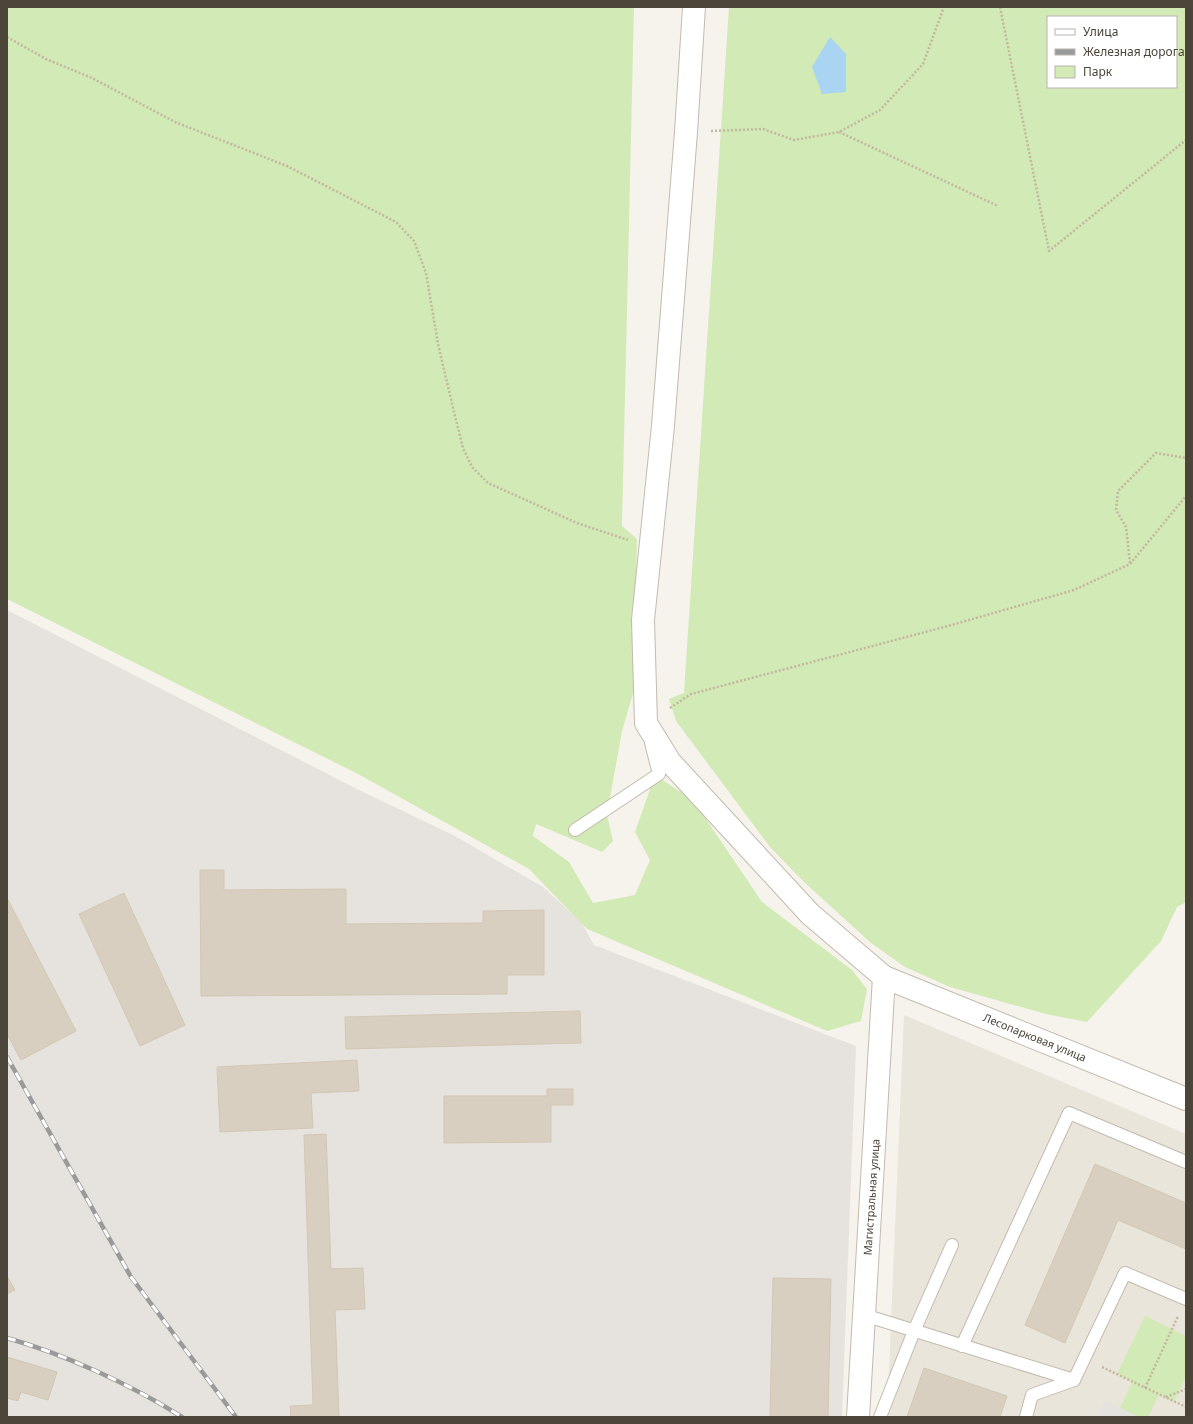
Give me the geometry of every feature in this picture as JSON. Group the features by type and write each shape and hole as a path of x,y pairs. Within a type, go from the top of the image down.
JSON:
{"street":[{"path":"646,723 643,620 663,426 686,132 694,7"},
{"name":"Лесопарковая улица","path":"646,723 670,762 810,914 884,977 1186,1099"},
{"name":"Магистральная улица","path":"858,1417 884,977"}],"lane":[{"path":"575,830 659,774 646,723"},
{"path":"962,1346 1069,1113 1186,1162"},
{"path":"880,1417 914,1331 952,1245"},
{"path":"1026,1417 1032,1395 1074,1380 1125,1273 1186,1299"},
{"path":"864,1315 1074,1380"}],"path":[{"path":"686,132 763,129 794,140 838,132 880,110 923,64 944,7"},
{"path":"1000,7 1049,251 1186,140"},
{"path":"7,37 46,59 92,78 175,122 287,166 396,222 414,241 426,273 438,344 463,448 472,467 488,483 523,500 577,523 650,547"},
{"path":"838,132 998,206"},
{"path":"1130,564 1126,527 1116,510 1118,491 1156,453 1186,458"},
{"path":"691,694 948,626 1074,590 1130,564 1186,496"},
{"path":"1145,1388 1186,1299"},
{"path":"1085,1359 1186,1407"},
{"path":"1166,1398 1186,1389"}],"shaded area":[{"path":"7,610 357,789 455,836 543,887 581,922 594,945 856,1046 842,1417 7,1417"},
{"path":"904,1015 1186,1134 1186,1417 887,1417"},
{"path":"1105,1401 1120,1408 1138,1417 1097,1417"}],"green space":[{"path":"7,7 634,7 622,526 637,539 634,690 622,731 607,815 613,841 602,852 536,824 533,836 569,862 593,903 635,895 650,860 635,832 655,775 693,800 762,902 852,970 867,989 861,1021 827,1031 587,929 529,869 358,774 7,599"},
{"path":"729,7 1186,7 1186,902 1177,907 1161,941 1087,1022 1046,1014 950,987 905,967 871,943 804,882 770,847 676,721 669,699 684,693"},
{"path":"1145,1316 1186,1336 1186,1377 1174,1402 1159,1395 1148,1417 1138,1417 1120,1408 1132,1382 1117,1374"}],"water":[{"path":"830,37 846,54 846,92 822,94 812,67"}],"building":[{"path":"200,870 224,870 224,890 346,889 346,924 483,923 483,911 544,910 544,975 507,975 507,994 201,996"},
{"path":"124,893 185,1025 140,1046 79,914"},
{"path":"7,898 76,1031 21,1060 7,1034"},
{"path":"580,1011 581,1043 346,1049 345,1017"},
{"path":"357,1060 359,1091 311,1093 313,1128 220,1132 217,1067"},
{"path":"547,1089 573,1089 573,1105 551,1105 551,1142 444,1143 444,1096 547,1096"},
{"path":"326,1134 331,1269 363,1268 365,1309 335,1310 339,1417 291,1417 290,1406 313,1405 304,1135"},
{"path":"1095,1164 1186,1203 1186,1249 1118,1220 1065,1343 1025,1325"},
{"path":"7,1276 15,1290 7,1294"},
{"path":"773,1278 831,1279 828,1417 770,1417"},
{"path":"7,1357 57,1372 48,1400 21,1392 18,1401 7,1398"},
{"path":"924,1368 1007,1396 1000,1417 907,1417"}],"railway":[{"path":"7,1057 131,1277 236,1417"},
{"path":"7,1338 51,1353 120,1382 142,1393 182,1417"}]}
